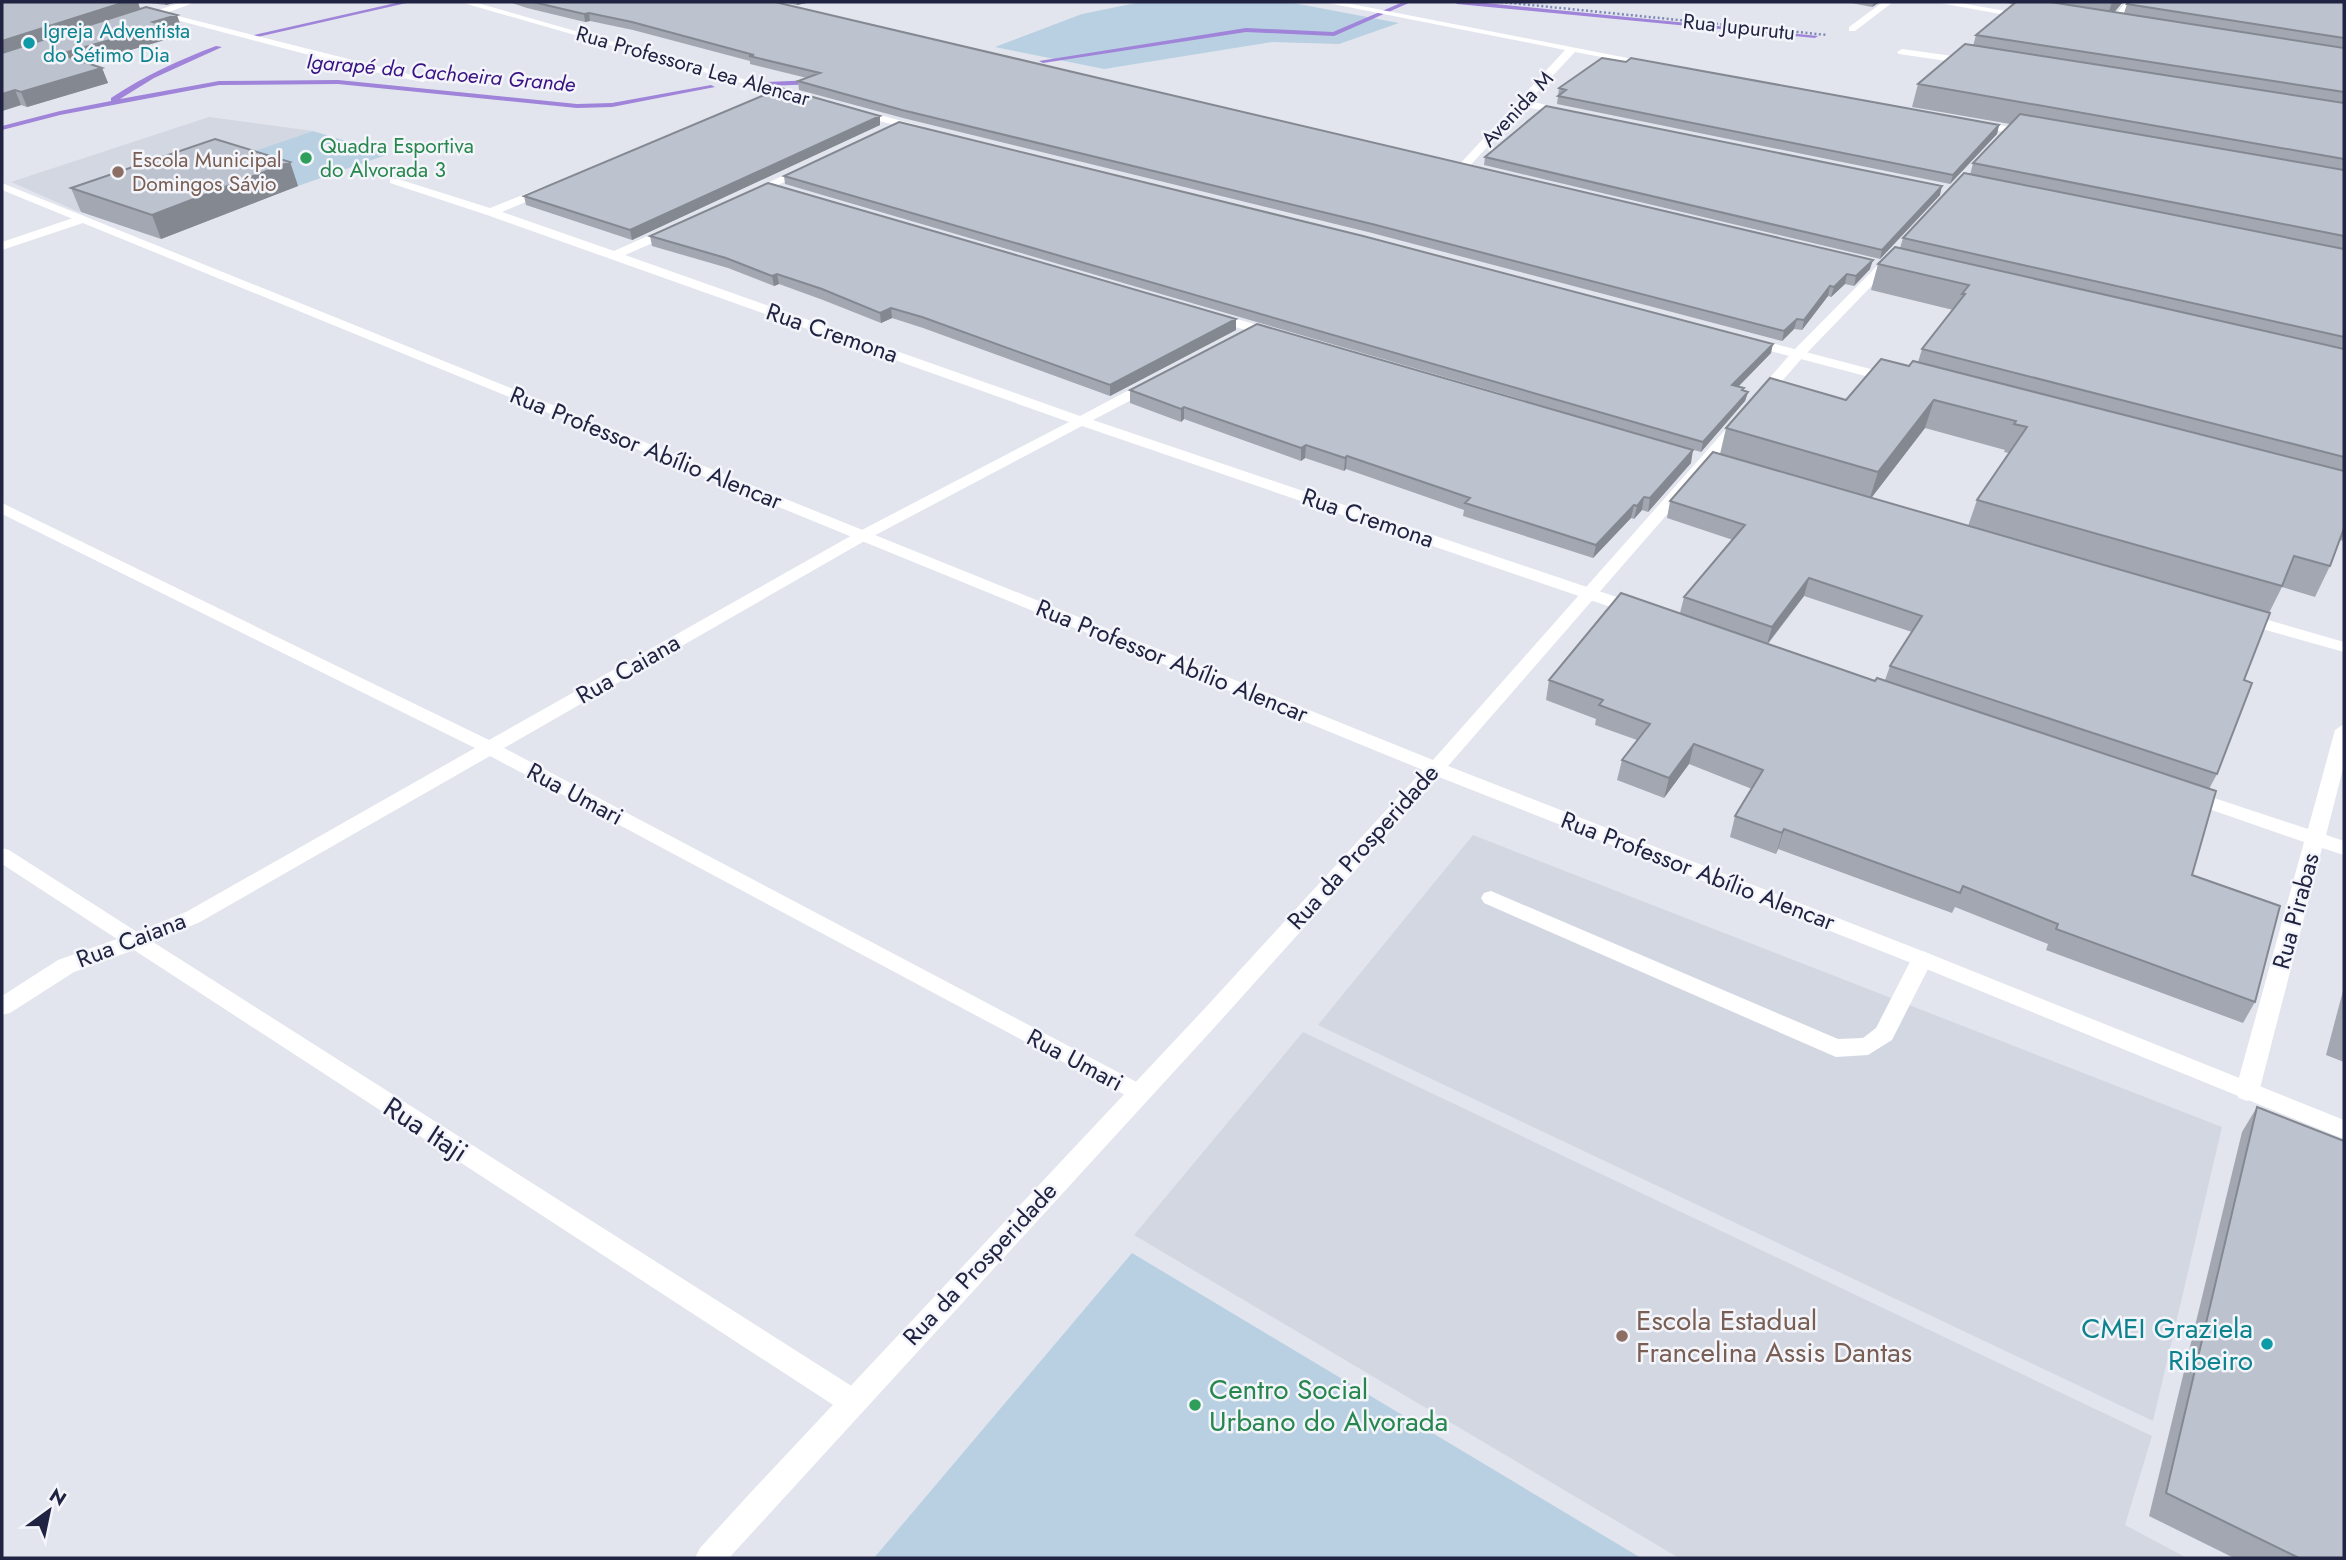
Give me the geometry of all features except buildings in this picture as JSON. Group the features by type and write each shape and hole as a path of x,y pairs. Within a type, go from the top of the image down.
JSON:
{"street":[{"path":"142,17 191,2"},
{"name":"Rua Professora Lea Alencar","path":"466,2 818,102"},
{"path":"1328,2 1667,67"},
{"path":"1852,29 1888,2"},
{"path":"1939,2 2044,18"},
{"path":"2109,28 2131,2"},
{"path":"155,11 377,70 423,79"},
{"path":"2096,26 2123,30"},
{"name":"Avenida M","path":"1462,168 1571,50"},
{"path":"1902,51 1991,64"},
{"path":"754,101 779,91"},
{"path":"1522,103 1576,114"},
{"name":"Rua Professora Lea Alencar","path":"845,109 938,133"},
{"path":"1955,120 2006,134 2050,137"},
{"path":"886,129 898,123"},
{"path":"733,202 774,188 815,163"},
{"path":"1448,165 1476,171"},
{"path":"491,212 566,180"},
{"name":"Rua Cremona","path":"394,181 491,212 1081,421 1654,615"},
{"name":"Rua Professor Abílio Alencar","path":"2,186 1435,768 1922,959 2344,1130"},
{"path":"2,246 82,219"},
{"path":"614,256 685,224"},
{"name":"Rua da Prosperidade","path":"710,1558 851,1401 1140,1094 1435,768 1798,354 1883,261 1912,272"},
{"path":"1203,313 1282,336"},
{"path":"1232,341 1256,328"},
{"path":"1731,336 1905,382"},
{"name":"Rua Caiana","path":"2,1007 65,966 194,917 862,536 1163,378"},
{"name":"Rua Umari","path":"2,508 489,748 1140,1094"},
{"path":"2225,612 2344,647"},
{"name":"Rua Pirabas","path":"2247,1092 2344,730"},
{"path":"2170,789 2344,848"},
{"name":"Rua Itaji","path":"2,855 133,942 851,1401"},
{"path":"1491,898 1836,1048 1868,1046 1884,1034 1922,959"}],"path":[{"name":"Rua Jupurutu","path":"1501,2 1803,33 1834,34 1852,29"}],"shaded area":[{"path":"1141,2 1288,2 1399,23 1339,44 1272,42 1104,69 995,47 1082,14"},
{"name":"Escola Municipal Domingos Sávio","path":"209,117 313,131 79,212 11,182"},
{"name":"Quadra Esportiva do Alvorada 3","path":"313,131 389,154 298,186 223,162"},
{"path":"1473,835 2222,1127 2153,1421 1318,1025"},
{"name":"Escola Estadual Francelina Assis Dantas","path":"1303,1032 2152,1436 2125,1525 2187,1558 1679,1558 1134,1235"},
{"name":"Centro Social Urbano do Alvorada","path":"1132,1253 1641,1558 874,1558"}],"waterway":[{"path":"253,36 408,2"},
{"name":"Igarapé da Cachoeira Grande","path":"1043,61 1246,30 1334,34 1408,2"},
{"name":"Igarapé da Cachoeira Grande","path":"1457,2 1815,36"},
{"path":"114,100 151,77 218,47"},
{"name":"Igarapé da Cachoeira Grande","path":"2,128 60,113 219,83 338,82 577,106 612,105 711,87"},
{"name":"Igarapé da Cachoeira Grande","path":"766,84 815,82"}],"place":[{"name":"Igreja Adventista do Sétimo Dia","path":"29,43"},
{"name":"Quadra Esportiva do Alvorada 3","path":"306,158"},
{"name":"Escola Municipal Domingos Sávio","path":"118,172"},
{"name":"Escola Estadual Francelina Assis Dantas","path":"1622,1336"},
{"name":"CMEI Graziela Ribeiro","path":"2267,1344"},
{"name":"Centro Social Urbano do Alvorada","path":"1195,1405"}]}
